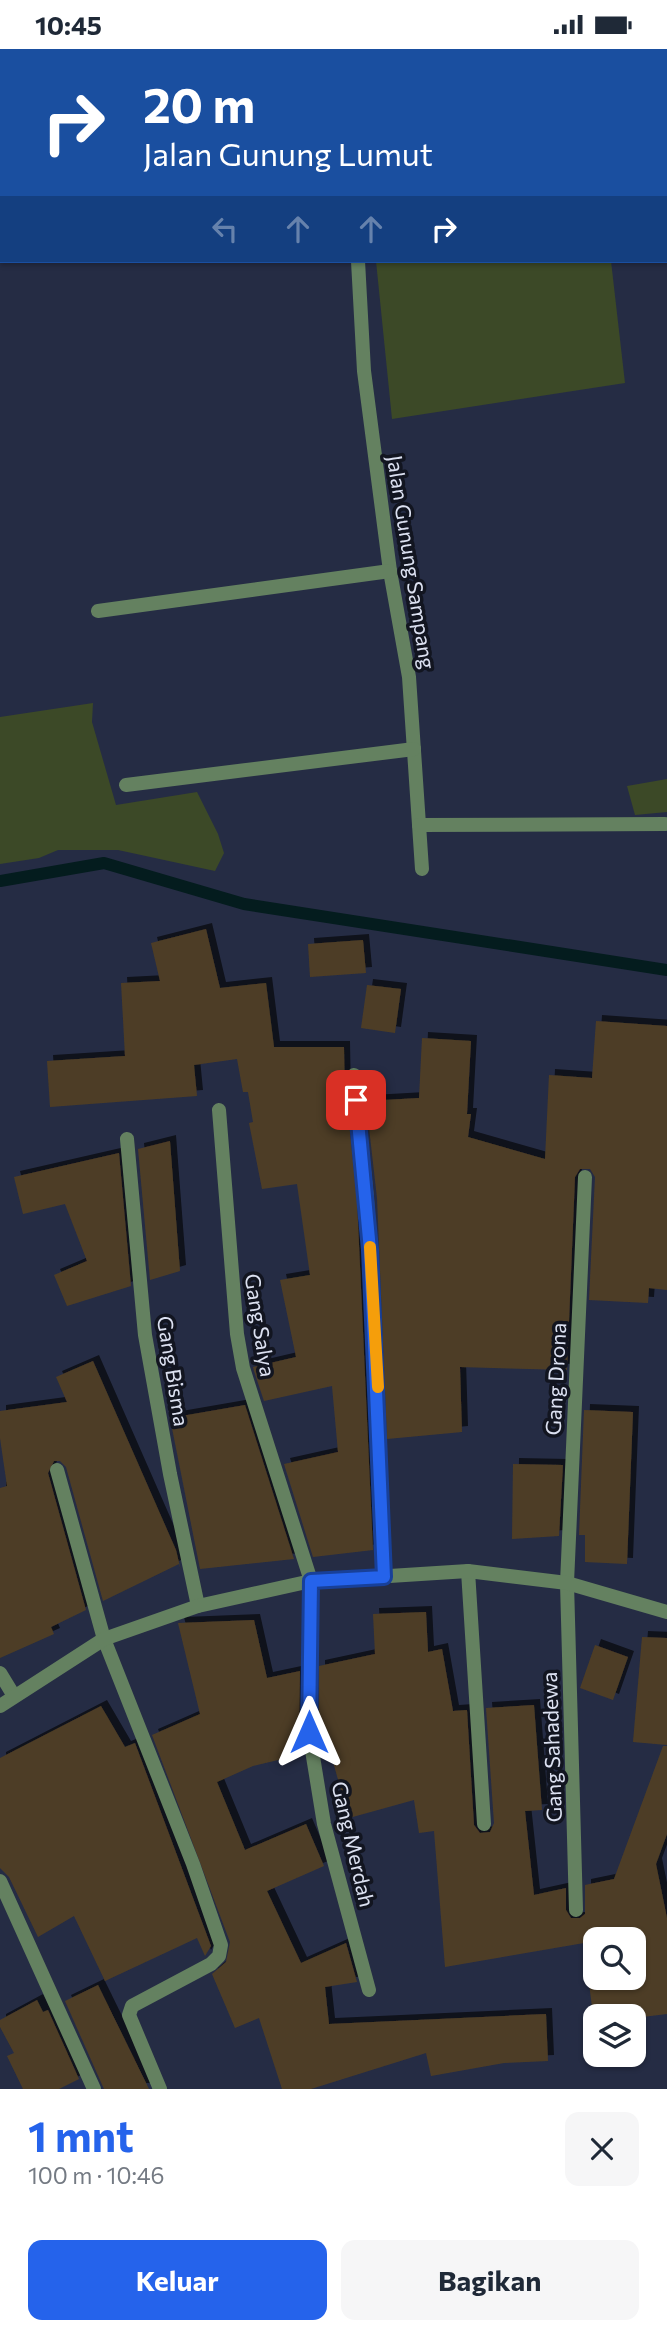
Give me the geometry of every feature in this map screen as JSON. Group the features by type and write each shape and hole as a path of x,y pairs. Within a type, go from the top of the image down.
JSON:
{"street":[{"name":"Jalan Gunung Sampang","path":"358,263 364,371 390,571 409,677 422,869"},
{"path":"98,611 390,571"},
{"path":"126,785 414,749"},
{"path":"419,825 665,824"},
{"path":"354,1075 367,1199 384,1577"},
{"name":"Gang Salya","path":"219,1109 229,1258 243,1368 311,1581"},
{"name":"Gang Bisma","path":"127,1139 145,1335 170,1474 198,1606"},
{"name":"Gang Drona","path":"567,1583 585,1177"},
{"path":"57,1470 104,1639 193,1864 221,1945 219,1956 211,1964 132,2006 129,2015 160,2089"},
{"path":"468,1571 484,1824"},
{"path":"0,1706 104,1639 198,1606 311,1581 468,1571 567,1583 667,1612"},
{"name":"Gang Merdah","path":"311,1581 309,1732 324,1824 369,1990"},
{"name":"Gang Sahadewa","path":"567,1583 576,1910"},
{"path":"0,1673 14,1696"},
{"path":"0,1881 94,2089"}],"green space":[{"path":"376,263 611,263 625,383 392,419"},
{"path":"93,703 92,722 116,805 197,792 218,834 224,853 215,871 118,850 58,850 39,858 0,864 0,717"},
{"path":"667,779 667,812 635,815 627,786"}],"building":[{"path":"206,929 220,988 266,983 274,1047 344,1047 345,1102 357,1200 373,1550 313,1557 284,1464 338,1452 332,1386 264,1401 254,1371 253,1367 296,1357 280,1280 310,1275 297,1184 262,1189 249,1123 253,1122 248,1092 243,1092 237,1059 194,1065 197,1096 50,1107 47,1061 125,1056 121,983 160,981 151,943"},
{"path":"363,940 366,973 310,977 308,944"},
{"path":"367,985 401,989 395,1033 361,1028"},
{"path":"596,1021 667,1026 667,1290 649,1288 648,1303 589,1300 595,1177 590,1169 580,1169 575,1177 567,1370 460,1367 462,1432 387,1439 377,1198 366,1101 419,1098 422,1038 471,1041 467,1114 471,1114 468,1137 545,1159 549,1075 592,1078"},
{"path":"170,1141 180,1271 150,1280 138,1149"},
{"path":"119,1153 131,1286 67,1306 54,1275 87,1261 65,1204 23,1214 14,1177"},
{"path":"93,1361 176,1550 181,1571 179,1564 103,1601 66,1467 60,1461 54,1461 48,1473 86,1610 51,1627 54,1634 0,1658 0,1488 7,1486 0,1438 0,1411 67,1402 56,1377"},
{"path":"245,1405 294,1559 200,1569 170,1418"},
{"path":"584,1410 633,1412 627,1564 585,1562 585,1535 579,1535"},
{"path":"513,1464 563,1465 559,1536 512,1539"},
{"path":"426,1612 428,1652 442,1649 453,1711 467,1710 474,1825 480,1833 490,1832 494,1823 486,1708 534,1705 542,1810 525,1811 534,1895 566,1888 566,1910 571,1918 580,1918 585,1914 585,1885 614,1879 663,1746 667,1746 667,1834 656,1864 667,1918 667,2014 646,2017 646,2004 592,2004 590,1990 646,1990 646,1927 583,1927 583,1943 445,1967 434,1831 419,1833 414,1800 349,1818 329,1748 322,1749 319,1731 319,1666 375,1654 373,1614"},
{"path":"254,1620 267,1678 300,1671 299,1732 303,1754 253,1766 217,1782 245,1850 306,1824 324,1866 267,1891 301,1963 346,1943 357,1982 325,1987 329,2024 546,2014 548,2061 504,2063 431,2076 426,2053 311,2089 282,2089 259,2018 235,2028 212,1974 226,1962 230,1942 152,1735 200,1714 178,1623"},
{"path":"642,1637 667,1638 667,1745 633,1742"},
{"path":"595,1645 628,1657 613,1700 580,1688"},
{"path":"101,1706 125,1747 135,1743 211,1946 205,1956 197,1938 105,1981 74,1916 38,1937 9,1877 0,1868 0,1758"},
{"path":"98,1985 149,2089 104,2089 65,2001"},
{"path":"37,2000 43,2012 48,2010 79,2079 59,2089 23,2089 7,2056 14,2053 0,2027 0,2020"}],"waterway":[{"path":"0,881 104,863 244,904 667,970"}],"slow traffic":[{"path":"370,1247 378,1387"}],"route":[{"path":"309,1732 311,1581 384,1577 379,1403 367,1199 356,1100"}]}
